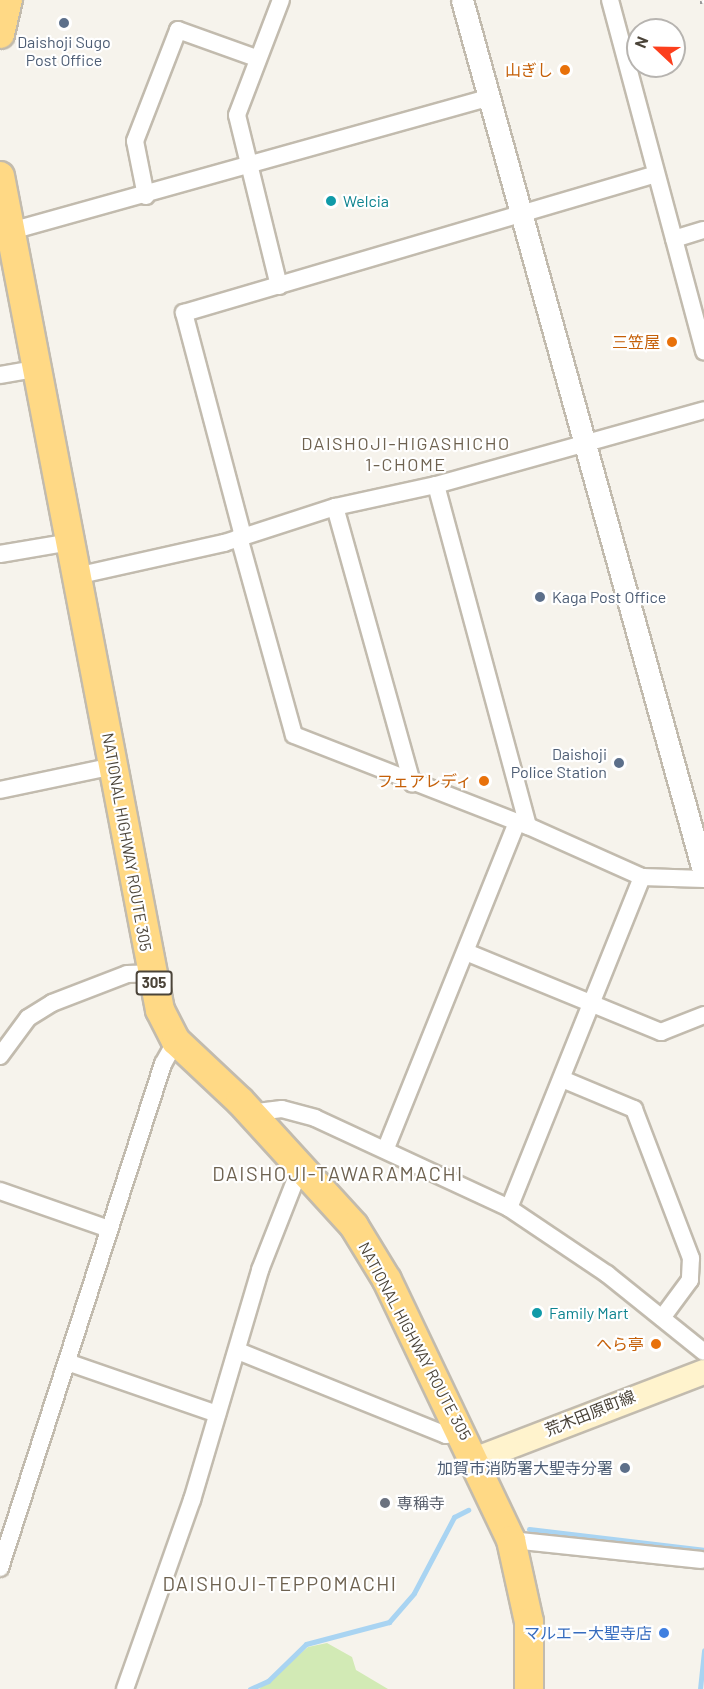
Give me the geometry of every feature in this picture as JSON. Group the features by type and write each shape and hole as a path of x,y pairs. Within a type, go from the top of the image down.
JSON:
{"highway":[{"path":"0,34 8,0"},
{"name":"NATIONAL HIGHWAY ROUTE 305","path":"0,176 6,222 40,368 76,576 160,1011 176,1041 301,1166 354,1226 387,1280 477,1459 511,1540 530,1622 529,1689"}],"main road":[{"name":"荒木田原町線","path":"477,1459 704,1372"}],"street":[{"path":"279,286 237,115 256,58 281,0"},
{"path":"462,0 524,213 702,860"},
{"path":"610,0 704,352"},
{"path":"146,196 135,141 178,30 256,58"},
{"path":"6,222 146,196 490,97"},
{"path":"655,174 184,313 289,729 310,743 522,825 642,878 704,879"},
{"path":"674,238 704,230"},
{"path":"0,375 40,368"},
{"path":"76,576 241,537 335,507 436,485 587,440 704,410"},
{"path":"386,1148 466,952 522,825 436,485"},
{"path":"335,507 412,783"},
{"path":"0,554 70,542"},
{"path":"0,790 114,766"},
{"path":"509,1208 642,878"},
{"path":"466,952 662,1032 704,1015"},
{"path":"0,1056 28,1018 52,1003 127,974 151,973"},
{"path":"0,1568 163,1064 176,1041"},
{"path":"562,1079 634,1109 691,1258 690,1280 662,1318"},
{"path":"249,1113 282,1109 386,1148 509,1208 662,1318 704,1352"},
{"path":"125,1689 140,1659 238,1351 260,1270 301,1166"},
{"path":"0,1191 110,1229"},
{"path":"238,1351 446,1435 463,1431"},
{"path":"67,1362 217,1414"},
{"path":"511,1540 701,1560"}],"green space":[{"path":"327,1643 352,1657 356,1670 388,1689 259,1689 308,1647"}],"waterway":[{"path":"250,1689 268,1681 306,1644 389,1622 414,1593 454,1517 468,1510"},
{"path":"529,1529 704,1550"},
{"path":"700,1689 704,1650"}],"place":[{"name":"Daishoji Sugo Post Office","path":"64,23"},
{"name":"山ぎし","path":"565,70"},
{"name":"Welcia","path":"331,201"},
{"name":"三笠屋","path":"672,342"},
{"name":"Kaga Post Office","path":"540,597"},
{"name":"Daishoji Police Station","path":"619,763"},
{"name":"フェアレディ","path":"484,781"},
{"name":"Family Mart","path":"537,1313"},
{"name":"へら亭","path":"656,1344"},
{"name":"加賀市消防署大聖寺分署","path":"625,1468"},
{"name":"専稱寺","path":"385,1503"},
{"name":"マルエー大聖寺店","path":"664,1633"}],"district":[{"name":"DAISHOJI-HIGASHICHO 1-CHOME","path":"406,454"},
{"name":"DAISHOJI-TAWARAMACHI","path":"338,1173"},
{"name":"DAISHOJI-TEPPOMACHI","path":"280,1583"}]}
